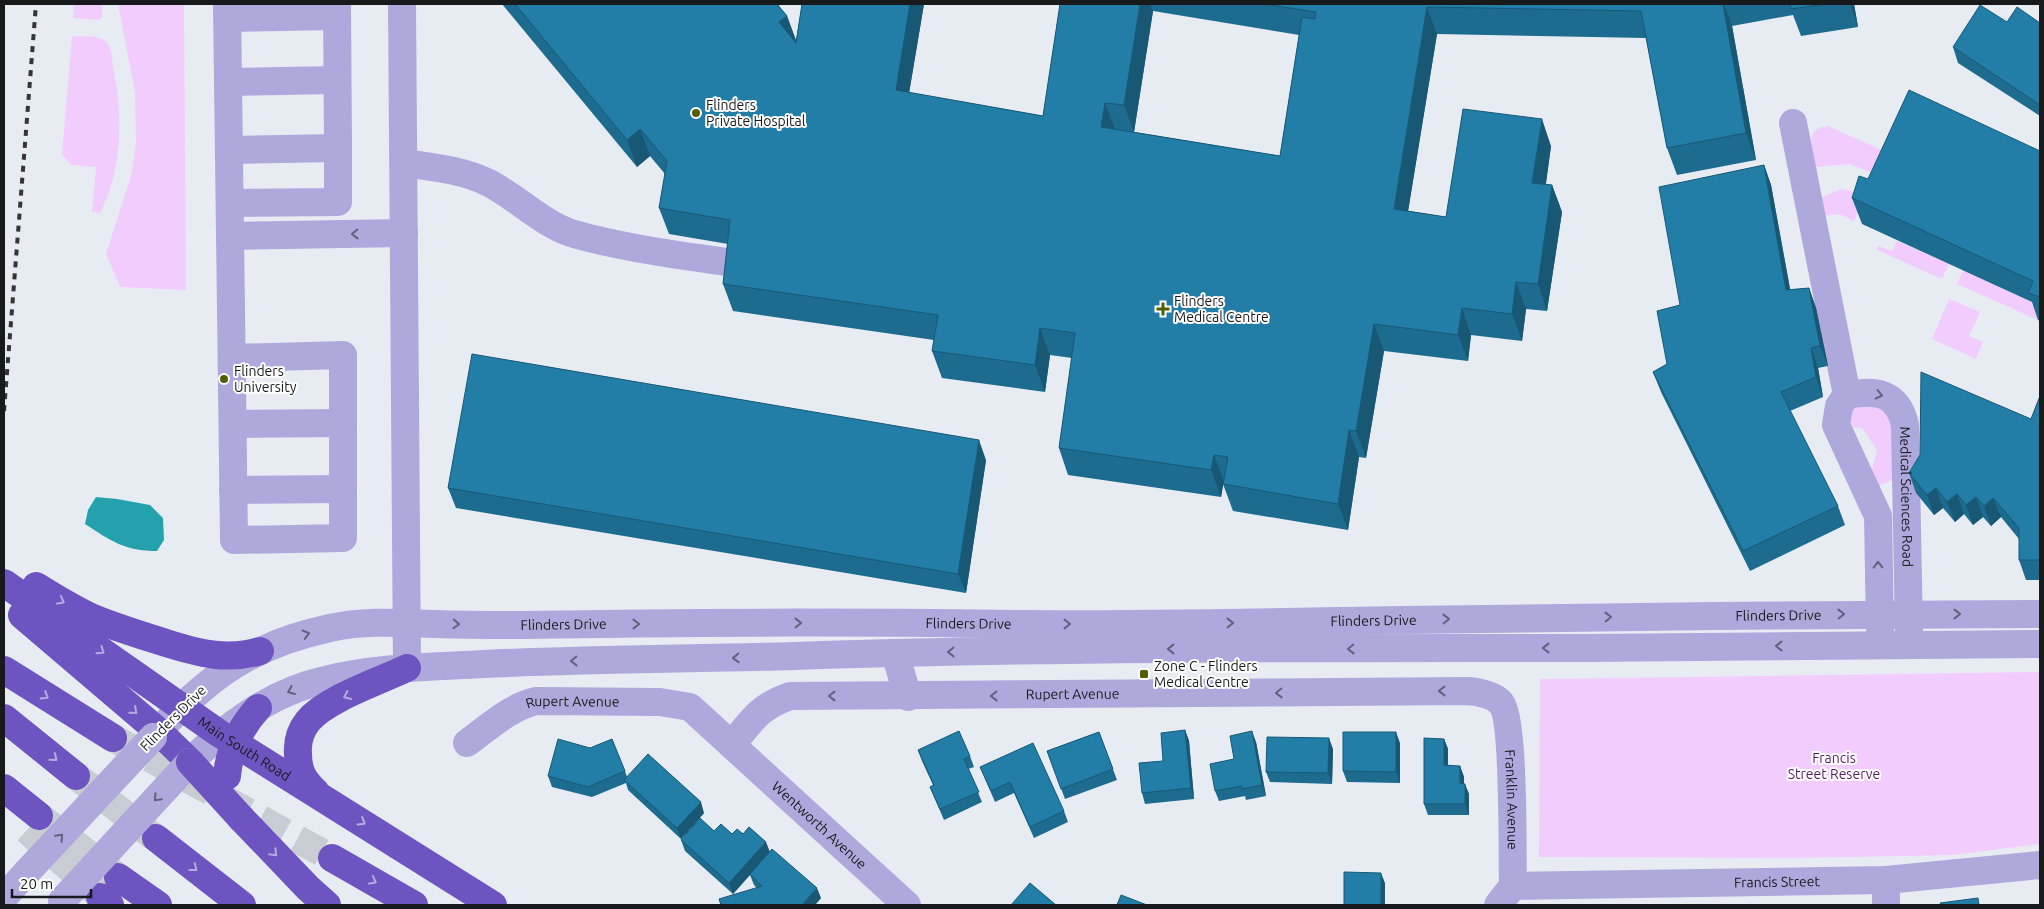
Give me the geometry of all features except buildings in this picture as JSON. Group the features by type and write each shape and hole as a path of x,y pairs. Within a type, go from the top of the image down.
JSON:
{"highway":[{"path":"4,568 72,607 130,632 202,653 222,656 243,656 260,651"},
{"name":"Main South Road","path":"4,583 227,739 493,905"},
{"path":"4,600 174,747 318,896"},
{"path":"321,796 305,781 299,769 297,747 307,722 322,708 407,668"},
{"path":"4,670 113,738"},
{"path":"4,718 76,776"},
{"path":"227,739 227,776 230,797 241,818"},
{"path":"4,788 33,823 4,807"},
{"path":"156,838 242,905"},
{"path":"332,858 414,905"},
{"path":"109,893 150,905"},
{"path":"109,893 158,905"}],"street":[{"path":"402,4 407,668"},
{"path":"231,203 338,202 337,10 228,11 233,490 234,540 343,538 343,355 232,358"},
{"path":"229,82 337,80"},
{"path":"1792,124 1847,395 1839,406 1836,426 1878,516 1880,644"},
{"path":"230,150 338,148"},
{"path":"404,163 462,172 489,183 551,224 573,233 628,246 785,271"},
{"path":"231,236 404,233"},
{"name":"Medical Sciences Road","path":"1847,395 1860,392 1876,393 1891,398 1903,412 1905,425 1909,644"},
{"path":"233,424 343,423"},
{"path":"233,490 343,489"},
{"name":"Flinders Drive","path":"4,897 27,872 174,747 227,739 258,708 299,687 347,675 407,668 569,661 896,653 1018,625 1879,614 2040,614"},
{"path":"1397,620 1399,648"},
{"name":"Flinders Drive","path":"60,903 174,747 180,706 227,668 260,651 295,637 337,626 377,623 490,625 913,622 1018,625 1399,648 2040,644"},
{"path":"896,653 908,697"},
{"path":"667,660 680,691 690,707 732,745"},
{"name":"Rupert Avenue","path":"732,745 754,717 772,703 790,696 908,697 1468,691 1490,696"},
{"name":"Franklin Avenue","path":"1490,696 1500,702 1505,710 1508,724 1506,896"},
{"name":"Rupert Avenue","path":"467,743 505,714 521,705 536,701 667,702 690,707"},
{"name":"Wentworth Avenue","path":"732,745 907,905"},
{"name":"Francis Street","path":"1506,896 1886,893 2040,865"}],"green space":[{"path":"74,4 102,4 102,17 99,20 73,18"},
{"path":"118,4 184,4 186,290 120,287 106,254 131,176 136,144 135,93"},
{"path":"72,36 98,37 109,46 116,84 119,122 117,160 108,196 100,213 92,212 96,167 71,165 62,154"},
{"path":"1828,126 1899,158 1889,180 1850,164 1816,167 1811,146 1812,137 1815,131"},
{"path":"1842,189 1865,195 1854,221 1840,214 1825,216 1822,199 1826,195"},
{"path":"1897,241 1949,264 1942,279 1877,250 1878,246 1892,251"},
{"path":"1963,270 2040,306 2038,320 1957,284"},
{"path":"1949,299 1980,312 1969,336 1983,342 1976,359 1932,339"},
{"path":"1854,402 1884,407 1892,424 1892,480 1885,484 1873,484 1871,473 1877,450 1862,428 1841,427"},
{"name":"Francis Street Reserve","path":"2040,672 2040,844 1953,855 1796,858 1539,857 1540,679"}],"water":[{"path":"96,497 150,505 163,518 164,540 157,551 146,551 119,544 85,524 88,510"}],"tunnel":[{"path":"113,738 332,858"},
{"path":"76,776 154,837"},
{"path":"39,816 117,876"},
{"path":"27,830 99,895"}],"railway":[{"path":"4,411 36,4"}],"place":[{"name":"Flinders Private Hospital","path":"696,113"},
{"name":"Flinders Medical Centre","path":"1163,309"},
{"name":"Flinders University","path":"224,379"},
{"name":"Zone C - Flinders Medical Centre","path":"1144,674"}]}
